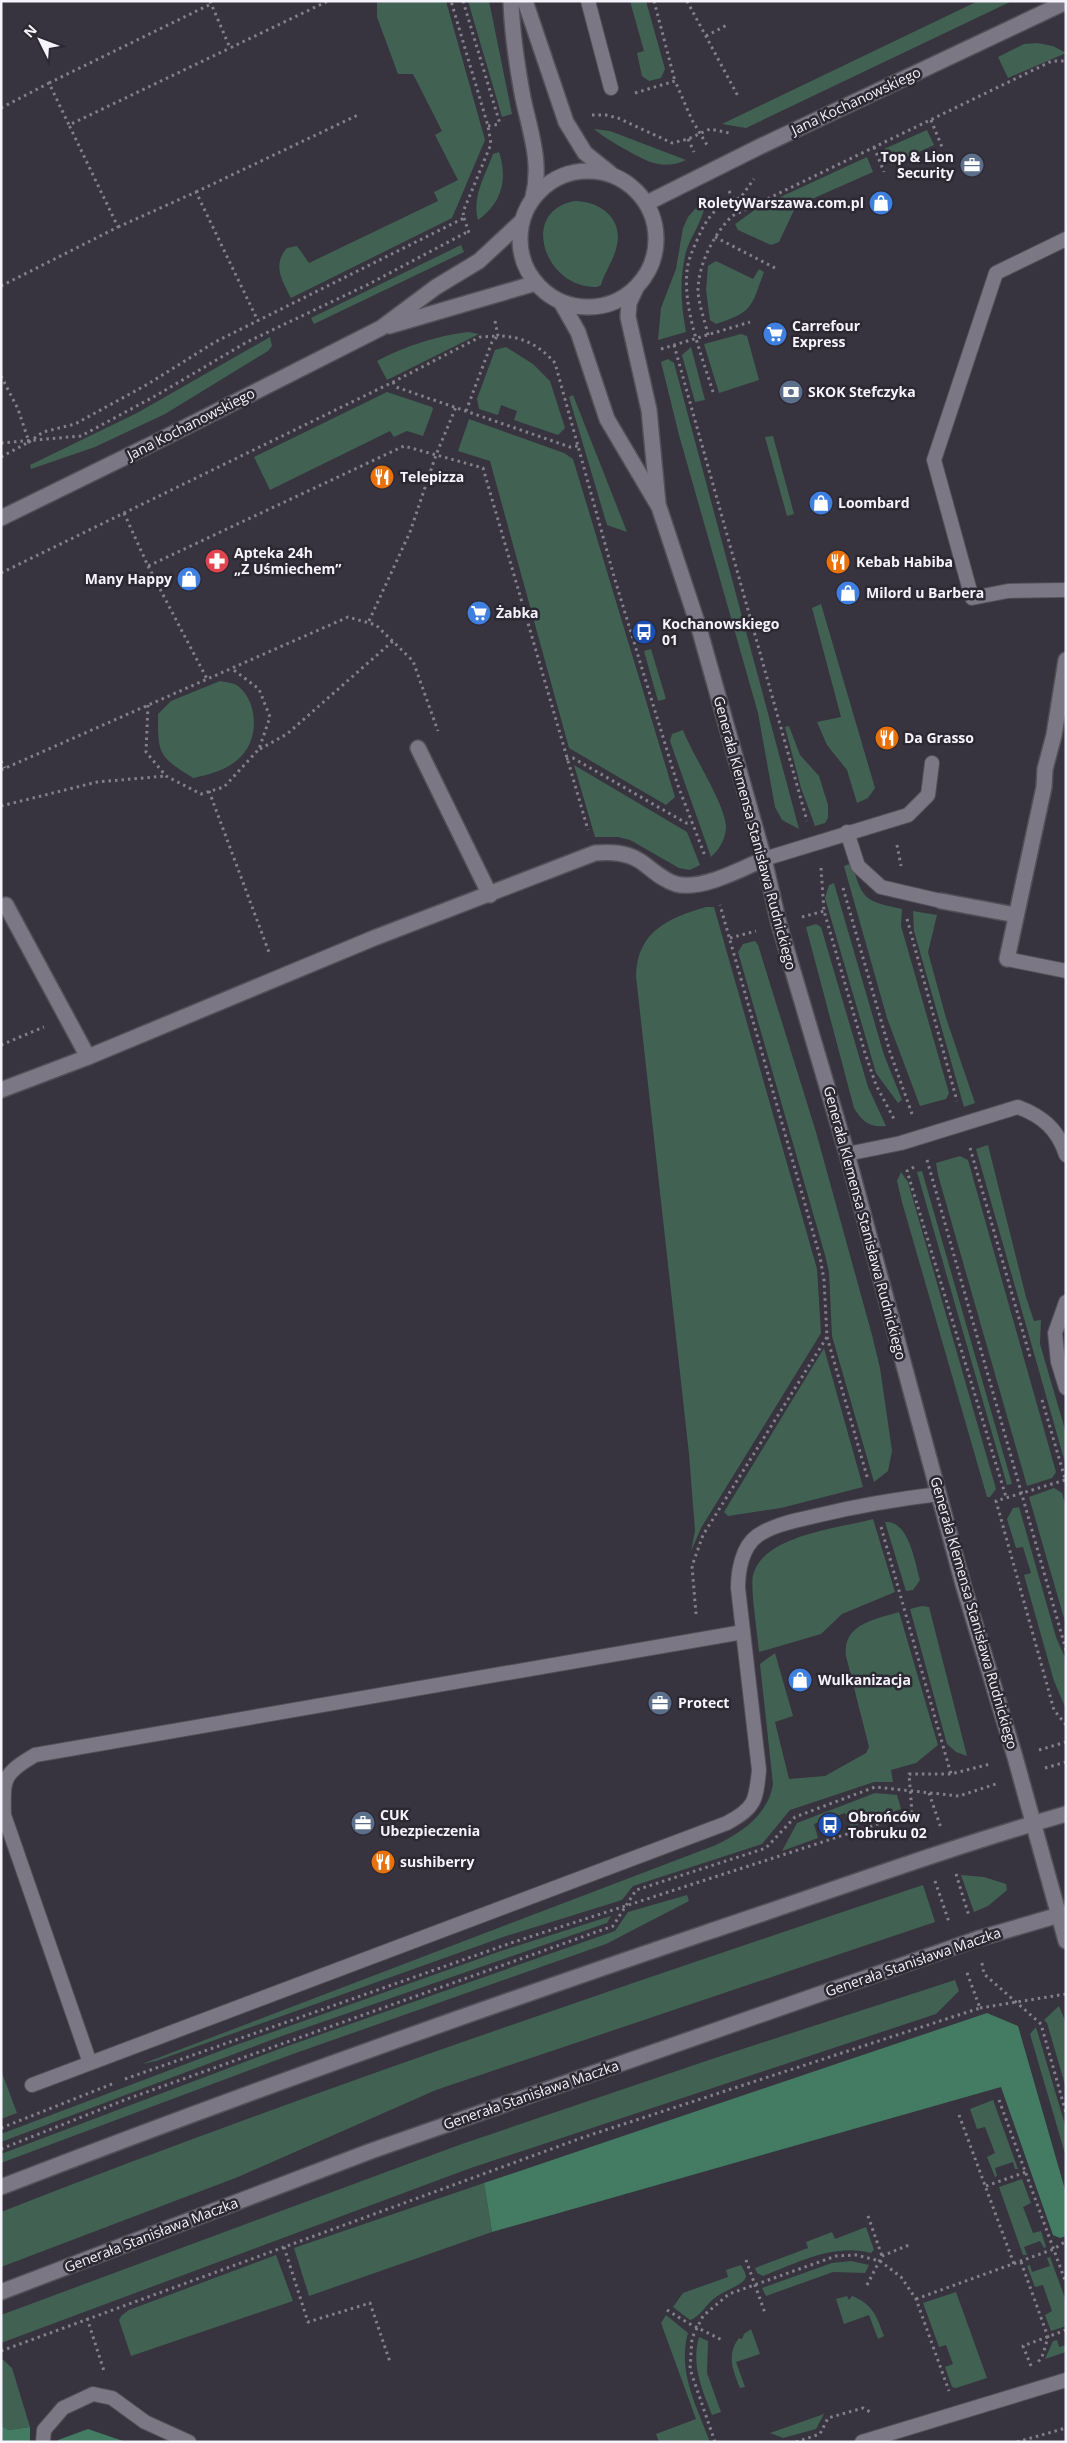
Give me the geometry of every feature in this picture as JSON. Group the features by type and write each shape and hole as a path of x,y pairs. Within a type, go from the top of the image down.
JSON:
{"street":[{"path":"511,1 523,96 537,160 537,180 532,201"},
{"path":"525,1 566,122 585,153 612,174 632,185 647,202 656,224 657,248 650,270 636,288 617,301 596,307 574,306 562,302 536,284 525,264 521,254 522,221 532,201 546,184 566,174 589,170 612,174"},
{"name":"Jana Kochanowskiego","path":"647,202 1066,2"},
{"name":"Jana Kochanowskiego","path":"1,518 160,440 380,328 436,288 479,261 522,221"},
{"name":"Jana Kochanowskiego","path":"380,328 536,284"},
{"name":"Generała Klemensa Stanisława Rudnickiego","path":"636,288 629,303 628,317 649,410 659,507"},
{"name":"Generała Klemensa Stanisława Rudnickiego","path":"562,302 578,332 607,419 659,507 699,628 764,859 779,924 847,1154 939,1494 1034,1824 1062,1914 1066,1941"},
{"path":"1007,959 1044,786 1045,769 1060,736 1066,660"},
{"path":"418,748 490,895"},
{"path":"1,1090 88,1057 374,938 490,895 595,852 618,852 638,860 660,876 677,884 713,882 764,859"},
{"path":"941,901 1016,915"},
{"path":"6,905 88,1057"},
{"path":"1,2187 171,2122 433,2027 949,1851 1066,1814"},
{"name":"Generała Stanisława Maczka","path":"1,2292 372,2151 957,1945 1062,1914"}],"lane":[{"path":"588,1 611,88"},
{"path":"1066,239 996,273 934,460 972,598 1008,591 1066,590"},
{"path":"764,859 814,845 847,832 908,816 928,794 932,763"},
{"path":"847,832 858,866 881,887 941,901"},
{"path":"1007,959 1066,972"},
{"path":"847,1154 901,1143 1018,1107 1034,1113 1051,1126 1062,1142 1066,1155"},
{"path":"1066,1302 1055,1332 1058,1362 1066,1388"},
{"path":"32,2085 727,1823 747,1813 757,1794 759,1770 743,1632 738,1570 755,1537 775,1526 874,1502 939,1494"},
{"path":"90,2063 4,1814 4,1786 12,1768 35,1755 743,1632"},
{"path":"862,2442 1066,2380"},
{"path":"43,2442 44,2430 63,2408 93,2394 112,2398 144,2422 189,2442"}],"path":[{"path":"69,125 328,1"},
{"path":"1,457 43,432 75,424 148,384 215,342 464,218 463,212 491,144 488,126 451,1"},
{"path":"462,1 502,132"},
{"path":"654,1 675,81"},
{"path":"687,1 739,98"},
{"path":"1,108 211,3 230,48"},
{"path":"706,36 727,25"},
{"path":"708,335 698,290 701,273 715,237 732,216 1052,61 1066,61"},
{"path":"49,83 118,227"},
{"path":"1,286 118,227 360,114"},
{"path":"931,120 942,147"},
{"path":"710,129 688,139 719,207 707,218 692,252 686,270 686,290 696,338 713,392"},
{"path":"874,147 884,172"},
{"path":"196,192 258,321"},
{"path":"1,443 81,436 157,395 247,342 369,284 475,228"},
{"path":"715,237 776,269"},
{"path":"637,356 750,322"},
{"path":"1,574 393,382 480,337 498,336 492,342 466,411"},
{"path":"674,345 821,868 824,911 876,1085 894,1120 907,1171 1006,1497"},
{"path":"1,376 18,409 29,442"},
{"path":"560,379 618,589 677,782 713,882 820,1257 827,1337 951,1774"},
{"path":"393,382 396,387 456,408 570,447 578,446"},
{"path":"369,621 410,532 436,455 456,408"},
{"path":"148,566 404,446 483,468 566,759 595,852"},
{"path":"124,514 148,566 207,679"},
{"path":"1,761 3,769 348,617 369,621 376,625 413,661 440,737 418,748"},
{"path":"148,705 146,752 166,776 201,794 224,787 259,749 287,734 393,642"},
{"path":"231,668 258,689 270,717 259,749"},
{"path":"566,759 572,758 686,824 692,823"},
{"path":"1,806 97,782 166,776"},
{"path":"209,791 279,978"},
{"path":"890,820 905,894 907,924 957,1101 948,1104"},
{"path":"841,881 890,1052 927,1161 1066,1650"},
{"path":"1,1045 67,1018"},
{"path":"894,1120 921,1112"},
{"path":"961,1150 970,1148 1032,1366"},
{"path":"907,1171 927,1161 936,1159"},
{"path":"698,1640 692,1566 703,1535 827,1337"},
{"path":"1040,1394 1065,1481 996,1500 1054,1710 1066,1725"},
{"path":"980,2008 912,1813 909,1774 951,1774 1066,1742"},
{"path":"1,2149 127,2099 612,1926 636,1890 766,1848 795,1817 875,1788 958,1796 970,1792"},
{"path":"929,1793 976,1939 984,1974 1041,2024 1066,2113"},
{"path":"1,2128 120,2081 501,1946 912,1813"},
{"path":"1,2351 584,2137 980,2008 1066,1994"},
{"path":"1000,2100 1066,2283"},
{"path":"959,2115 1014,2264"},
{"path":"986,2186 1026,2172"},
{"path":"868,2216 882,2256"},
{"path":"916,2299 1021,2262 1054,2249 1066,2241"},
{"path":"867,2285 882,2256 909,2245"},
{"path":"284,2247 308,2322 370,2303 390,2362"},
{"path":"715,2442 690,2369 692,2338 703,2316 717,2302 729,2294 836,2256 856,2256 880,2260 901,2277 916,2299 950,2392"},
{"path":"746,2260 765,2312"},
{"path":"1021,2262 1048,2337 1042,2357 1032,2369 1023,2346 1048,2337 1066,2330"},
{"path":"667,2310 722,2340"},
{"path":"87,2318 112,2398"},
{"path":"1017,2442 1066,2428"}],"green space":[{"path":"377,1 446,1 485,140 452,218 291,298 282,279 279,267 282,254 287,248 297,246 309,263 438,201 434,192 458,180 435,135 442,131 413,74 398,74 377,17"},
{"path":"468,1 489,1 512,114 502,117"},
{"path":"630,1 646,1 665,69 661,78 649,81 642,76 637,53 644,51"},
{"path":"978,1 1012,1 746,128 722,124"},
{"path":"1037,43 1053,46 1066,53 1008,78 998,57 1024,44"},
{"path":"594,129 610,131 686,160 671,165 651,162 616,144"},
{"path":"927,130 934,145 891,165 884,149"},
{"path":"499,152 503,172 501,190 493,206 478,220 477,203 480,186 493,154"},
{"path":"867,157 873,172 796,206 779,242 771,245 738,230 735,224 759,207"},
{"path":"705,198 704,211 688,245 682,272 682,302 686,332 658,340 661,308 676,269 683,228 688,217"},
{"path":"575,201 593,204 600,208 613,219 616,227 618,235 616,250 601,285 597,287 579,284 564,276 552,263 545,248 543,233 547,219 557,208"},
{"path":"461,245 464,252 314,324 311,318"},
{"path":"716,261 753,279 759,269 764,272 749,307 737,316 716,324 710,320 706,290 708,266"},
{"path":"468,332 479,334 387,380 377,361 421,342"},
{"path":"741,334 747,336 759,380 719,393 704,344"},
{"path":"270,337 272,346 268,351 165,414 95,447 31,469 30,465 137,413"},
{"path":"506,347 533,364 550,381 565,428 558,435 514,420 517,411 501,405 498,415 479,409 477,399 495,350"},
{"path":"691,347 705,400 695,402 682,355"},
{"path":"668,359 674,363 799,829 782,820 775,807 758,713 679,435 661,362"},
{"path":"387,392 432,407 433,409 423,436 407,431 394,437 390,431 270,490 254,457"},
{"path":"573,395 627,532 607,525 569,397"},
{"path":"469,419 564,453 573,459 675,797 666,805 569,748 490,461 458,451"},
{"path":"773,436 794,514 787,516 765,437"},
{"path":"821,604 875,788 868,798 857,803 847,770 827,745 817,722 841,717 812,608"},
{"path":"651,649 666,699 658,701 644,651"},
{"path":"220,681 238,686 249,700 254,718 252,737 249,746 239,759 214,773 193,778 173,764 162,753 158,714 171,701"},
{"path":"789,726 800,755 819,776 828,805 828,818 825,823 815,826 801,788 785,727"},
{"path":"683,730 724,816 726,830 724,839 711,857 670,741 672,734"},
{"path":"574,765 687,832 700,865 690,870 679,868 630,840 618,837 595,837"},
{"path":"852,863 862,892 867,897 880,904 902,909 901,926 949,1093 946,1099 920,1106 887,1018 844,866"},
{"path":"834,883 884,1055 902,1100 898,1103 876,1073 825,898 829,885"},
{"path":"706,907 714,907 817,1269 821,1333 701,1528 691,1551 695,1531 689,1454 636,976 642,948 649,937 668,922"},
{"path":"913,911 937,915 928,952 946,1018 975,1103 964,1107 914,931"},
{"path":"816,924 821,927 868,1087 886,1126 875,1126 867,1123 854,1108 806,927"},
{"path":"755,941 758,945 816,1132 880,1368 892,1451 888,1471 874,1482 832,1336 829,1272 825,1255 738,952 743,944"},
{"path":"988,1145 1026,1297 1034,1321 1041,1320 1040,1344 1066,1433 1066,1466 976,1149"},
{"path":"960,1156 968,1160 1056,1472 1052,1478 1027,1486 938,1175 936,1163"},
{"path":"922,1171 1012,1484 1007,1485 917,1172"},
{"path":"901,1172 908,1182 996,1489 990,1497 987,1497 902,1202 897,1181"},
{"path":"824,1348 863,1487 781,1508 728,1516 724,1512"},
{"path":"1054,1488 1062,1493 1066,1507 1066,1625 1029,1497"},
{"path":"1019,1507 1056,1637 1066,1660 1066,1709 1054,1681 1024,1575 1031,1573 1023,1547 1016,1548 1007,1519 1013,1508"},
{"path":"873,1519 895,1592 842,1614 821,1634 759,1652 752,1581 760,1561 771,1551 804,1535"},
{"path":"885,1522 893,1523 900,1528 910,1544 920,1580 913,1590 906,1591"},
{"path":"922,1606 929,1607 967,1756 956,1752 947,1744 910,1609"},
{"path":"899,1612 938,1745 916,1763 891,1770 893,1782 874,1782 790,1810 762,1844 633,1886 622,1900 506,1936 156,2061 142,2064 716,1845 735,1834 760,1813 766,1805 773,1784 760,1664 775,1653 793,1716 775,1722 789,1779 825,1776 866,1753 869,1747 846,1656 846,1645 849,1637 862,1625"},
{"path":"875,1793 897,1795 901,1809 851,1827 845,1813 814,1824 818,1838 782,1851 797,1823"},
{"path":"961,1875 984,1877 1006,1884 1007,1890 988,1906 974,1912"},
{"path":"923,1885 935,1922 436,2090 238,2177 1,2267 1,2212 230,2125 345,2084"},
{"path":"687,1895 689,1901 606,1944 293,2054 1,2163 1,2154 282,2048 615,1931 628,1912"},
{"path":"611,1916 607,1923 282,2036 1,2142 1,2134 236,2045 501,1951"},
{"path":"955,1980 959,1991 936,2014 468,2169 1,2343 1,2315 459,2145 715,2058"},
{"path":"1059,2006 1066,2023 1066,2088 1047,2023 1044,2020"},
{"path":"987,2013 1018,2026 1066,2193 1066,2236 1060,2238 1053,2235 1001,2087 492,2232 484,2183"},
{"path":"1036,2027 1066,2128 1066,2157 1030,2034"},
{"path":"1,2070 17,2113 1,2119"},
{"path":"993,2100 1018,2169 1015,2169 1013,2162 995,2168 997,2176 995,2177 987,2157 995,2153 985,2127 977,2129 970,2109"},
{"path":"1022,2179 1031,2203 1023,2207 1033,2233 1041,2231 1046,2247 1044,2248 1040,2241 1024,2247 1027,2255 1023,2255 999,2187"},
{"path":"484,2183 492,2232 309,2296 294,2248"},
{"path":"866,2227 874,2250 871,2253 857,2251 830,2252 802,2260 763,2276 757,2273 755,2268 808,2248 806,2242 832,2232 835,2239"},
{"path":"276,2255 293,2301 131,2356 119,2320 129,2310"},
{"path":"1050,2257 1066,2301 1066,2326 1051,2331 1045,2315 1052,2311 1043,2285 1035,2287 1027,2266 1030,2265 1032,2272 1050,2266 1047,2258"},
{"path":"851,2261 869,2265 865,2273 833,2272 766,2296 762,2288 832,2263"},
{"path":"741,2265 746,2278 716,2297 694,2318 690,2320 673,2307 683,2293 728,2277 726,2270"},
{"path":"956,2292 987,2378 956,2388 952,2387 945,2367 953,2364 946,2345 939,2347 923,2303"},
{"path":"847,2296 849,2300 852,2296 870,2307 884,2336 878,2339 869,2315 844,2324 836,2299"},
{"path":"666,2315 688,2333 685,2347 687,2375 694,2402 710,2442 659,2442 656,2434 696,2419 661,2323"},
{"path":"751,2329 760,2354 736,2362 745,2387 740,2388 733,2369 733,2350 739,2338 742,2339 744,2334"},
{"path":"699,2337 708,2341 707,2373 721,2412 712,2415 701,2386 697,2367 696,2357"},
{"path":"1057,2340 1059,2347 1066,2345 1066,2352 1045,2359 1053,2341"},
{"path":"1,2358 12,2368 30,2427 9,2430 1,2426"},
{"path":"824,2414 816,2429 783,2438 770,2433"},
{"path":"1,2426 9,2430 30,2427 30,2442 1,2442"},
{"path":"88,2429 126,2442 58,2442 58,2440"}],"place":[{"name":"Top & Lion Security","path":"972,165"},
{"name":"RoletyWarszawa.com.pl","path":"881,203"},
{"name":"Carrefour Express","path":"775,334"},
{"name":"SKOK Stefczyka","path":"791,392"},
{"name":"Telepizza","path":"382,477"},
{"name":"Loombard","path":"821,503"},
{"name":"Apteka 24h „Z Uśmiechem”","path":"217,561"},
{"name":"Kebab Habiba","path":"838,562"},
{"name":"Many Happy","path":"189,579"},
{"name":"Milord u Barbera","path":"848,593"},
{"name":"Żabka","path":"479,613"},
{"name":"Kochanowskiego 01","path":"644,632"},
{"name":"Da Grasso","path":"887,738"},
{"name":"Wulkanizacja","path":"800,1680"},
{"name":"Protect","path":"660,1703"},
{"name":"CUK Ubezpieczenia","path":"363,1823"},
{"name":"Obrońców Tobruku 02","path":"830,1825"},
{"name":"sushiberry","path":"383,1862"}]}
